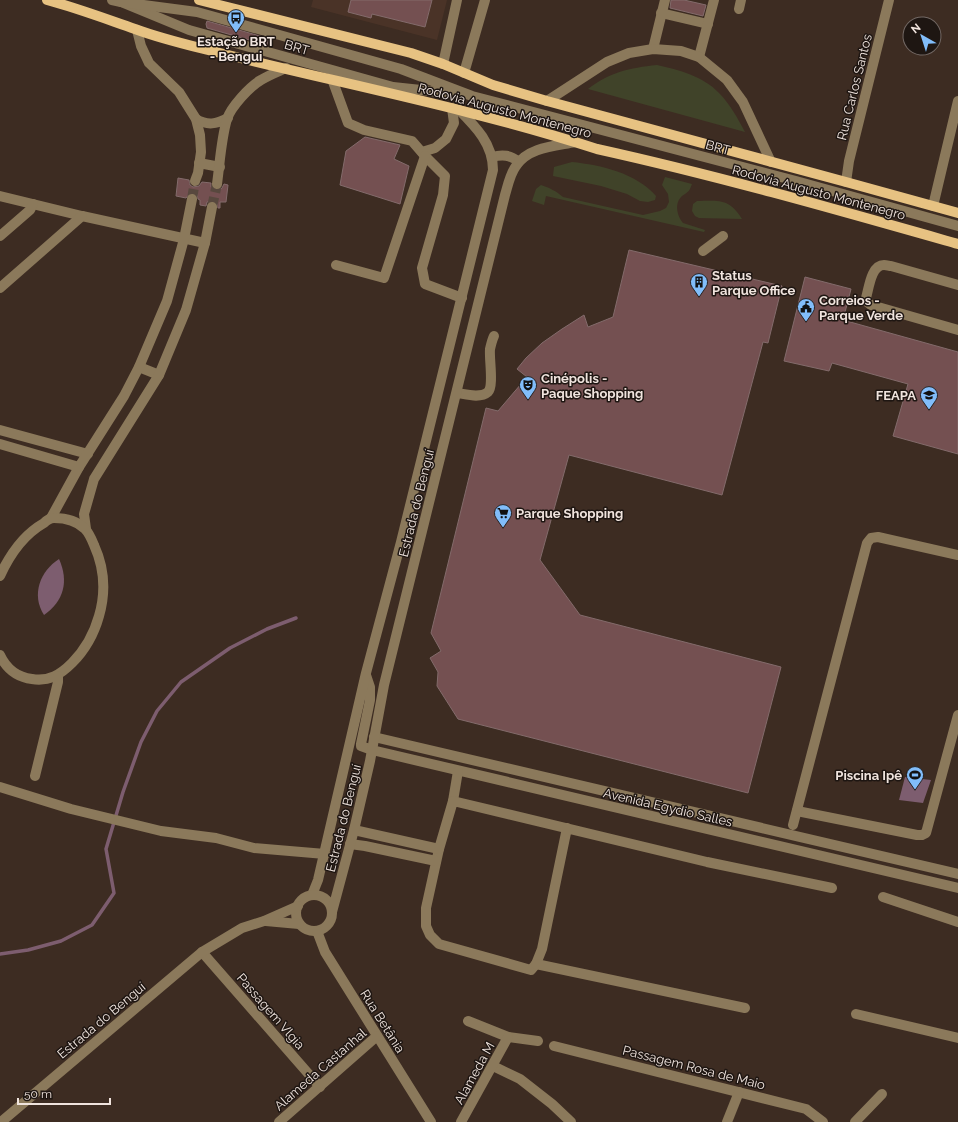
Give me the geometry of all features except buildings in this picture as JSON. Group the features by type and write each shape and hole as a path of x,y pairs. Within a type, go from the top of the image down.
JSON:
{"main road":[{"name":"Rodovia Augusto Montenegro","path":"47,0 138,30 208,50 455,109 598,149 739,184 958,244"},
{"name":"Rodovia Augusto Montenegro","path":"198,0 411,53 443,64 493,85 958,213"}],"street":[{"path":"443,64 457,0"},
{"path":"464,73 486,0"},
{"path":"653,49 665,0"},
{"path":"699,57 714,0"},
{"name":"Rua Carlos Santos","path":"846,182 849,161 890,0"},
{"name":"BRT","path":"117,1 190,30 393,87 472,96"},
{"name":"BRT","path":"117,1 197,12 401,69 472,96 796,181 958,226"},
{"path":"661,13 708,24"},
{"path":"138,30 142,46 149,63 178,92 196,119 200,135 201,152 195,181"},
{"path":"548,101 607,62 629,53 653,49 681,51 699,57 727,80 743,102 771,162"},
{"path":"217,184 224,130 231,111 260,81 273,73 286,68"},
{"path":"332,79 348,124 364,130 412,141 446,176 443,195 422,268 425,284 462,298"},
{"path":"933,206 958,101"},
{"path":"336,265 384,278 424,154 435,148 446,138 454,123 455,109"},
{"name":"Estrada do Benguí","path":"312,895 325,854 366,673 401,542 493,170 493,160 484,137 471,122 455,109"},
{"path":"196,119 210,123 219,122 228,118"},
{"name":"Estrada do Benguí","path":"332,912 354,830 372,750 384,685 418,545 511,175 519,162 528,154 538,150 576,142"},
{"path":"492,157 506,155 519,162"},
{"path":"199,163 220,167"},
{"path":"0,196 204,244"},
{"path":"0,576 20,543 29,534 51,518 79,467 124,396 139,367 167,301 184,239 192,199"},
{"path":"0,236 30,210 33,204"},
{"path":"1,660 13,672 27,678 42,680 58,676 68,668 84,649 96,627 101,608 103,589 101,564 86,529 84,514 94,479 159,375 186,310 204,244 212,207"},
{"path":"0,288 82,216"},
{"path":"703,251 723,236"},
{"path":"958,285 883,265 877,268 874,272 866,298 867,302 871,305 958,330"},
{"path":"456,393 475,396 489,392 491,385 490,348 494,336"},
{"path":"139,367 159,375"},
{"path":"124,396 142,403"},
{"path":"0,430 88,454"},
{"path":"24,451 27,438"},
{"path":"0,444 79,467"},
{"path":"51,518 72,521 86,529"},
{"path":"793,825 867,543 871,538 878,537 958,555"},
{"path":"401,542 418,545"},
{"path":"366,673 370,687 370,700 360,744 361,746 372,750"},
{"path":"35,776 58,682 58,676"},
{"path":"797,811 917,835 926,833 958,715"},
{"name":"Avenida Egydio Salles","path":"374,737 958,874"},
{"name":"Avenida Egydio Salles","path":"372,750 958,888"},
{"path":"458,771 453,801 439,849 426,908 426,926 430,935 439,944 531,970 536,964 542,949 567,828"},
{"path":"0,787 71,808 161,831 216,838 254,848 325,854"},
{"path":"453,801 707,862 832,888"},
{"path":"354,830 439,849"},
{"path":"350,844 436,861"},
{"path":"312,895 328,901 332,912 330,923 317,931 309,930 299,924 296,912 301,901 312,895"},
{"path":"883,897 958,920"},
{"name":"Estrada do Benguí","path":"1,1122 202,952 242,928 264,921 298,906"},
{"name":"Estrada do Benguí","path":"264,921 299,924"},
{"name":"Rua Betânia","path":"317,931 325,952 431,1122"},
{"name":"Passagem Vlgia","path":"202,952 320,1087"},
{"path":"536,964 745,1008"},
{"path":"856,1014 958,1038"},
{"path":"468,1021 508,1038 538,1041"},
{"name":"Alameda Castanhal","path":"279,1122 377,1036"},
{"name":"Alameda M","path":"461,1122 508,1038"},
{"name":"Passagem Rosa de Maio","path":"554,1046 806,1109 823,1122"},
{"path":"493,1066 520,1079 552,1104 570,1122"},
{"path":"727,1122 739,1092"},
{"path":"855,1122 882,1094"}],"shaded area":[{"path":"313,0 447,0 437,40 311,7"},
{"path":"59,559 64,575 63,590 56,603 44,615 38,600 40,584 42,577 47,570"},
{"name":"Piscina Ipê","path":"905,777 931,780 923,803 899,800"}],"green space":[{"path":"657,65 690,74 713,87 723,97 737,117 745,132 588,89 604,78 620,72"},
{"path":"572,162 606,168 639,181 656,196 655,200 648,202 640,201 627,194 601,186 553,176 554,167"},
{"path":"665,177 692,184 690,189 678,202 677,210 683,223 705,230 704,232 546,196 544,205 532,201 536,189 541,185 553,190 563,197 643,215 666,208 669,202 668,194 662,185"},
{"path":"697,201 717,201 728,204 733,207 742,219 699,218 695,216 692,211 693,204"}],"waterway":[{"path":"0,954 28,950 61,941 92,925 114,893 106,849 123,792 141,742 157,711 181,682 230,648 267,629 296,618"}],"tunnel":[{"path":"192,199 195,181"},
{"path":"212,207 217,184"}],"place":[{"name":"Estação BRT - Bengui","path":"236,33"},
{"name":"Status Parque Office","path":"699,297"},
{"name":"Correios - Parque Verde","path":"806,322"},
{"name":"Cinépolis - Paque Shopping","path":"528,400"},
{"name":"FEAPA","path":"929,410"},
{"name":"Parque Shopping","path":"503,528"},
{"name":"Piscina Ipê","path":"915,790"}]}
